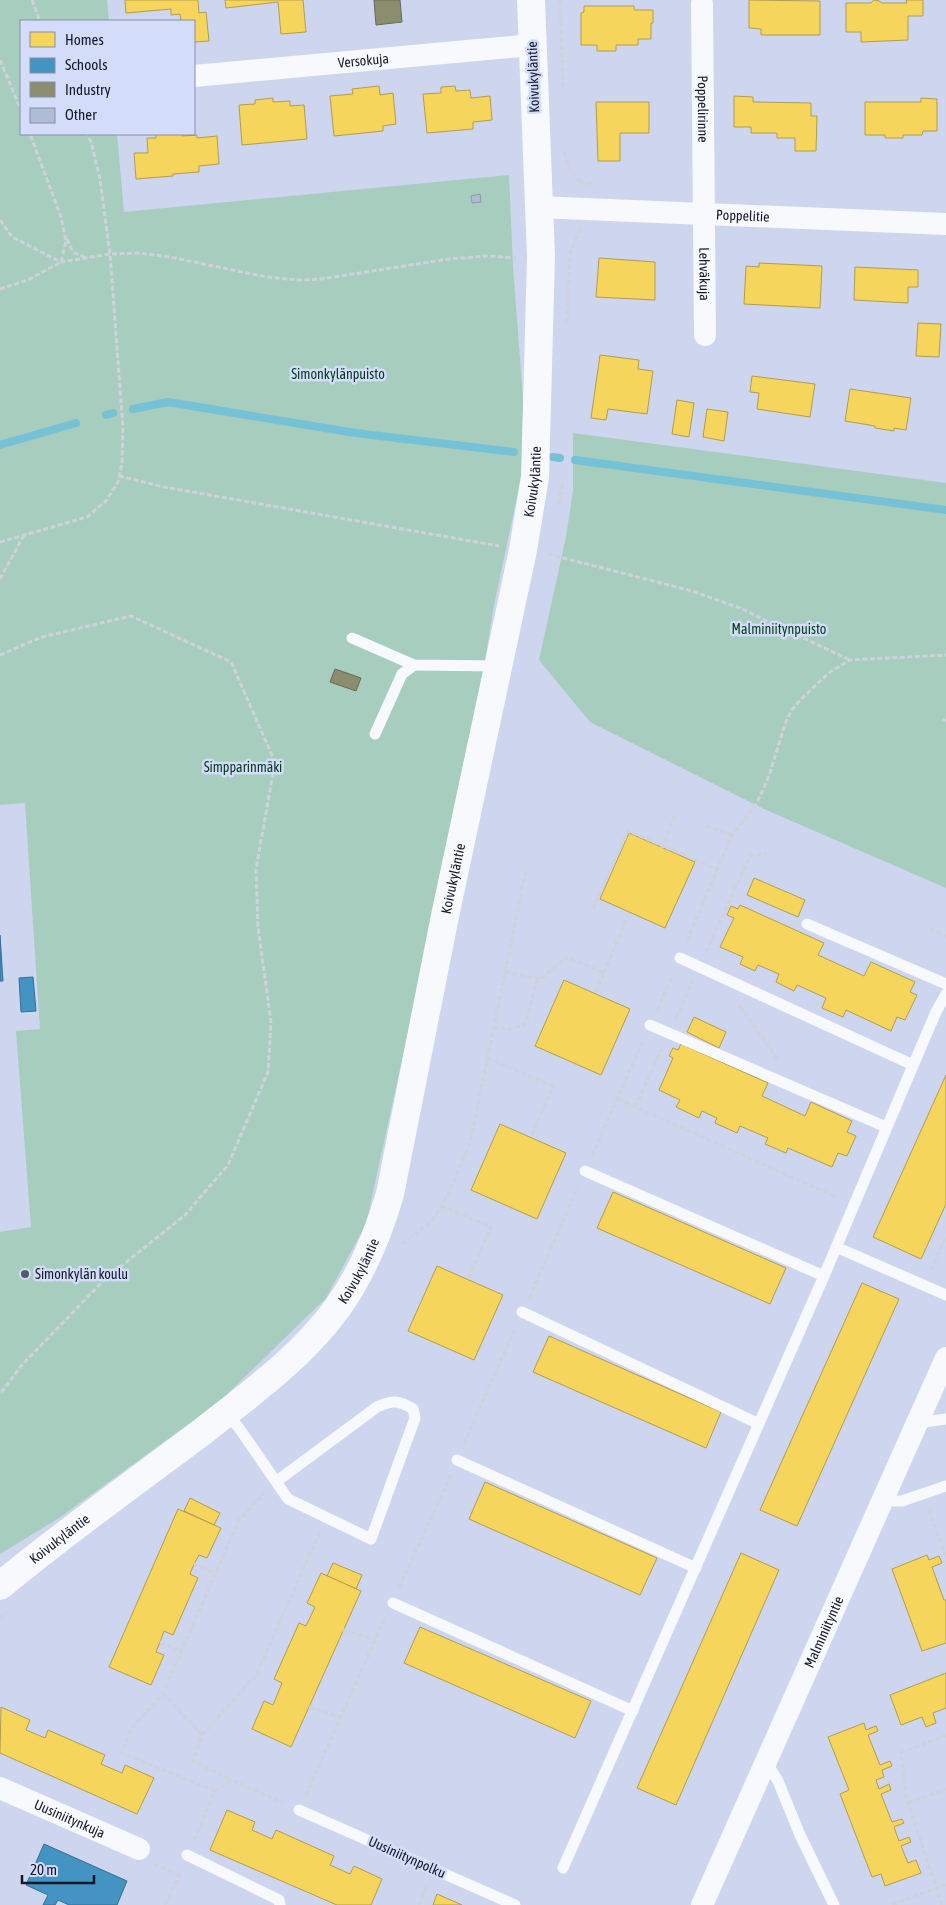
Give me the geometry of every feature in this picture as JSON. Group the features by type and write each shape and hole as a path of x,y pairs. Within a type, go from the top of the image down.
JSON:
{"main road":[{"name":"Koivukyläntie","path":"5,1598 294,1357 319,1332 351,1287 380,1228 390,1194 447,907 498,666 536,552 535,477 541,256 531,0"}],"street":[{"name":"Poppelirinne","path":"702,4 703,214"},
{"name":"Versokuja","path":"195,76 532,45"},
{"name":"Poppelitie","path":"538,207 946,224"},
{"name":"Lehväkuja","path":"703,214 705,335"},
{"name":"Malminiityntie","path":"702,1905 946,1358"},
{"name":"Uusiniitynkuja","path":"0,1788 138,1849"}],"lane":[{"path":"352,638 414,664 498,666"},
{"path":"375,734 402,674 414,664"},
{"path":"807,924 946,984"},
{"path":"680,958 913,1065"},
{"path":"563,1868 824,1276 936,1012 946,994"},
{"path":"650,1025 886,1127"},
{"path":"585,1171 824,1276"},
{"path":"836,1247 946,1295"},
{"path":"522,1312 759,1424"},
{"path":"226,1413 277,1481 288,1499 371,1538 415,1418 413,1409 405,1404 390,1401 377,1407 277,1481"},
{"path":"917,1423 946,1419"},
{"path":"457,1460 696,1568"},
{"path":"882,1501 902,1500 946,1486"},
{"path":"392,1603 633,1711"},
{"path":"766,1762 778,1781 800,1835 834,1905"},
{"name":"Uusiniitynpolku","path":"299,1810 515,1905"},
{"path":"187,1855 279,1900 280,1905"}],"path":[{"path":"32,0 40,20"},
{"path":"560,0 563,94"},
{"path":"0,60 20,101"},
{"path":"30,135 61,217 66,241 61,262"},
{"path":"0,542 87,517 106,501 118,482 122,463 123,428 110,254 100,179 88,135"},
{"path":"564,151 569,169 580,182 578,235 570,254 567,322"},
{"path":"0,220 12,237 61,262"},
{"path":"65,234 73,252 87,258"},
{"path":"0,289 28,280 61,262 110,254 146,254 268,277 299,280 322,279 449,259 487,256 515,258"},
{"path":"119,476 164,487 536,552 692,591 740,608 850,660"},
{"path":"559,506 563,478"},
{"path":"0,579 24,535"},
{"path":"536,552 550,548"},
{"path":"536,552 547,563"},
{"path":"0,654 42,637 131,616 230,662 275,762 256,869 258,926 272,1022 268,1072 228,1165 185,1215 105,1279 21,1366 0,1394"},
{"path":"601,1134 719,870 732,835 755,806 764,790 791,711 830,672 850,660 946,655"},
{"path":"662,847 676,813"},
{"path":"706,826 732,835"},
{"path":"593,909 628,831 719,870"},
{"path":"403,1235 401,1245 432,1221 470,1144 526,870"},
{"path":"595,994 629,913"},
{"path":"930,928 946,937"},
{"path":"494,1028 514,1029 526,1023 536,983 567,957 604,973"},
{"path":"505,972 542,979"},
{"path":"718,975 798,1089"},
{"path":"487,1058 553,1086 531,1137"},
{"path":"618,1099 854,1204"},
{"path":"441,1206 492,1227 468,1279"},
{"path":"924,1286 946,1236"},
{"path":"214,1791 122,1753 131,1729 163,1693 239,1520 277,1481"},
{"path":"923,1494 946,1556"},
{"path":"299,1810 193,1761 202,1735 256,1675 326,1517"},
{"path":"194,1564 215,1573"},
{"path":"0,1618 5,1598"},
{"path":"343,1630 376,1640"},
{"path":"160,1642 181,1651"},
{"path":"163,1693 202,1735"},
{"path":"309,1707 341,1717"},
{"path":"942,1905 908,1803 901,1753 946,1735"},
{"path":"166,1905 214,1791 232,1780"},
{"path":"908,1803 946,1789"},
{"path":"892,1905 946,1884"}],"green space":[{"path":"0,0 107,0 109,20 20,20 20,135 117,135 124,212 509,175 513,267 527,450 494,605 478,703 453,828 366,1224 326,1298 219,1402 59,1518 0,1554 0,1232 31,1227 16,1031 40,1029 25,803 0,805"},
{"name":"Malminiitynpuisto","path":"573,433 946,483 946,888 764,809 590,722 539,660 566,537 573,491"}],"building: Homes":[{"path":"125,0 198,0 199,13 206,12 209,41 195,42 195,20 181,20 180,14 171,15 171,9 126,13"},
{"path":"225,0 303,0 306,32 281,34 278,2 226,8"},
{"path":"749,0 820,1 820,35 761,35 761,29 749,28"},
{"path":"874,0 882,3 907,3 906,0 923,0 923,16 908,16 908,40 861,42 861,32 846,32 846,3 871,3"},
{"path":"584,6 634,6 634,10 653,10 651,39 638,39 638,45 616,45 616,51 597,51 597,45 581,45 581,13 584,12"},
{"path":"379,86 380,95 393,93 396,124 383,126 383,131 334,136 330,96 353,94 352,89"},
{"path":"455,86 456,91 470,90 471,98 490,96 492,120 473,122 473,129 427,133 423,94 441,93 441,87"},
{"path":"734,96 753,97 753,102 811,103 811,116 817,116 816,151 795,151 795,138 777,138 777,133 751,133 751,127 734,127"},
{"path":"273,98 273,102 290,101 290,106 304,105 307,139 242,145 239,105 255,104 255,100"},
{"path":"921,98 937,99 937,131 923,131 922,135 903,135 903,138 885,138 885,135 865,135 865,102 921,102"},
{"path":"596,102 649,102 649,133 620,133 620,161 598,161"},
{"path":"156,135 197,135 197,138 217,136 219,164 199,166 199,172 136,179 134,153 148,153 147,138 156,138"},
{"path":"599,258 655,262 655,300 596,297"},
{"path":"759,263 822,266 820,308 744,304 746,266 759,267"},
{"path":"855,267 918,270 918,287 908,287 908,303 854,300"},
{"path":"918,323 941,324 939,357 916,356"},
{"path":"600,355 639,360 638,369 653,371 647,414 608,409 606,420 591,418"},
{"path":"752,376 815,384 810,417 757,409 759,393 750,392"},
{"path":"850,389 911,398 906,430 894,428 894,431 845,421"},
{"path":"677,400 694,403 689,437 672,434"},
{"path":"707,409 728,412 724,441 703,437"},
{"path":"629,833 695,862 665,928 600,899"},
{"path":"754,878 805,900 798,917 747,895"},
{"path":"740,905 824,943 818,955 864,976 871,962 915,982 910,992 917,995 905,1020 897,1017 891,1031 846,1010 843,1017 822,1008 826,998 797,985 794,991 776,982 779,974 758,965 755,971 740,964 743,957 720,947 734,918 727,915 731,906 738,909"},
{"path":"564,980 630,1009 601,1075 535,1046"},
{"path":"694,1017 726,1032 719,1048 687,1032"},
{"path":"681,1044 768,1083 762,1096 805,1116 811,1102 852,1121 847,1132 856,1136 847,1156 838,1153 832,1167 788,1148 786,1153 765,1144 768,1138 740,1126 737,1133 715,1123 717,1118 702,1111 699,1118 676,1107 680,1100 659,1090 673,1058 669,1056 673,1048 678,1050"},
{"path":"946,1075 946,1204 921,1259 873,1237"},
{"path":"500,1124 566,1153 537,1219 471,1190"},
{"path":"613,1192 786,1268 770,1304 597,1228"},
{"path":"437,1266 503,1295 474,1360 408,1331"},
{"path":"862,1283 899,1299 797,1526 760,1510"},
{"path":"549,1336 721,1412 706,1448 533,1372"},
{"path":"485,1482 657,1558 640,1595 469,1519"},
{"path":"190,1498 220,1513 214,1525 184,1511"},
{"path":"178,1509 221,1528 207,1558 199,1555 194,1564 190,1574 198,1578 173,1635 164,1631 156,1652 164,1655 151,1685 109,1667"},
{"path":"741,1553 779,1570 676,1805 637,1788"},
{"path":"927,1555 929,1560 939,1556 942,1563 932,1567 944,1600 946,1600 946,1643 922,1651 892,1569"},
{"path":"333,1563 362,1575 356,1589 327,1576"},
{"path":"321,1573 361,1591 291,1747 252,1729 264,1701 273,1705 282,1683 274,1679 299,1623 306,1626 315,1607 307,1603"},
{"path":"420,1627 591,1701 575,1738 404,1663"},
{"path":"946,1673 946,1708 933,1713 936,1723 926,1727 922,1717 901,1725 890,1695"},
{"path":"1,1707 30,1720 26,1730 45,1738 48,1730 105,1755 101,1764 122,1773 125,1765 154,1778 137,1814 0,1753"},
{"path":"864,1723 866,1730 876,1726 878,1731 868,1735 880,1765 890,1761 892,1766 882,1770 884,1777 876,1780 879,1789 889,1784 891,1790 881,1794 892,1822 902,1819 904,1823 894,1827 899,1841 909,1837 911,1842 901,1846 908,1863 916,1860 921,1873 885,1886 881,1874 872,1877 840,1794 849,1790 828,1737"},
{"path":"227,1810 255,1822 252,1830 272,1839 276,1830 334,1856 330,1865 350,1874 354,1866 382,1879 371,1905 337,1905 210,1850"},
{"path":"437,1894 462,1905 433,1905"}],"building: Schools":[{"path":"0,935 3,981 0,981"},
{"path":"33,977 36,1011 21,1012 19,978"},
{"path":"44,1844 127,1881 117,1905 69,1905 58,1900 55,1905 43,1905 48,1895 26,1885"}],"building: Industry":[{"path":"374,0 400,0 402,22 376,25"},
{"path":"335,669 361,678 356,691 330,682"}],"building: Other":[{"path":"480,194 481,202 472,203 471,196"}],"waterway":[{"path":"133,409 168,402 355,433 514,452"},
{"path":"106,415 113,413"},
{"path":"0,445 76,423"},
{"path":"553,457 560,458"},
{"path":"575,460 946,510"}],"place":[{"name":"Simonkylän koulu","path":"25,1274"}],"park label":[{"name":"Simonkylänpuisto","path":"338,374"},
{"name":"Simpparinmäki","path":"243,767"}]}
